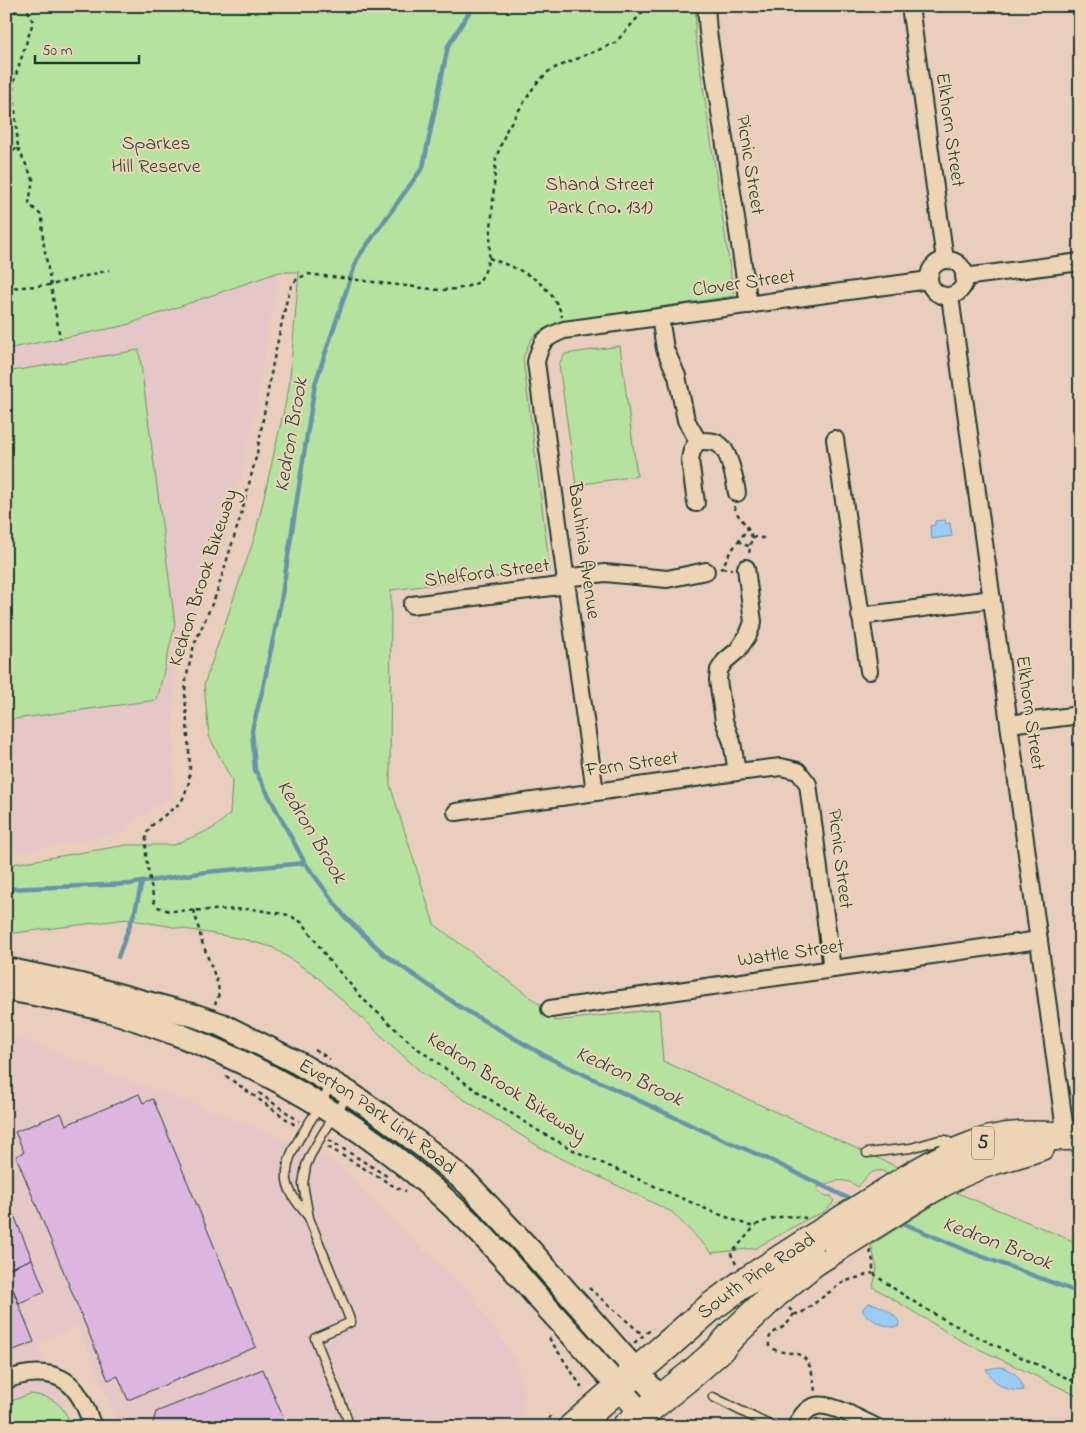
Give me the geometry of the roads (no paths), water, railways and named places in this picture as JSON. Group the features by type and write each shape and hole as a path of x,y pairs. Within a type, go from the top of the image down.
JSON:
{"highway":[{"name":"South Pine Road","path":"561,1422 628,1379 711,1307 741,1285 821,1234 917,1185 943,1158 964,1160 996,1139 1017,1136 1073,1136"},
{"name":"South Pine Road","path":"643,1413 681,1384 775,1294 814,1262 821,1234"}],"main road":[{"name":"Everton Park Link Road","path":"6,969 81,985 196,1016 222,1025 310,1069 395,1125 467,1183 530,1250 628,1379 643,1413"},
{"name":"Everton Park Link Road","path":"6,989 67,1000 154,1026 246,1064 327,1110 366,1136 426,1182 628,1379"}],"street":[{"name":"Picnic Street","path":"706,6 708,32 749,305"},
{"name":"Elkhorn Street","path":"910,6 945,260"},
{"path":"945,260 951,261 960,267 964,277 964,282 959,291 950,296 936,293 932,289 929,280 931,269 945,260"},
{"path":"964,277 1080,262"},
{"name":"Clover Street","path":"564,330 929,280"},
{"name":"Elkhorn Street","path":"950,296 1039,940 1073,1136"},
{"path":"660,317 665,348 677,376 686,420 698,441"},
{"name":"Bauhinia Avenue","path":"564,330 548,337 539,347 536,362 595,792"},
{"path":"835,439 869,670"},
{"path":"698,441 709,440 721,446 731,462 737,493"},
{"path":"696,502 690,460 692,450 698,441"},
{"path":"737,772 732,742 724,721 718,680 719,670 725,661 738,650 748,635 753,622 746,568"},
{"name":"Shelford Street","path":"412,605 566,582 605,574 667,579 706,571"},
{"path":"860,616 992,599"},
{"path":"1009,724 1080,715"},
{"name":"Fern Street","path":"456,812 781,767 798,771 808,784"},
{"name":"Picnic Street","path":"808,784 832,969"},
{"name":"Wattle Street","path":"550,1009 1039,940"},
{"path":"6,1380 20,1375 36,1373 60,1378 77,1392 93,1427"},
{"path":"796,1427 800,1418 807,1410 821,1405 832,1406 876,1427"}],"lane":[{"path":"309,1218 295,1201 287,1179 290,1156 327,1110 341,1088"},
{"path":"341,1088 327,1110 322,1135 306,1166 303,1184 309,1218 351,1322 314,1338 350,1425"},
{"path":"867,1153 911,1148 939,1140 946,1140 950,1142 964,1160"},
{"path":"713,1397 773,1427"}],"water":[{"path":"945,520 946,524 950,523 952,536 932,539 930,526 935,525 935,521"},
{"path":"869,1303 890,1312 899,1322 898,1327 884,1325 866,1315 863,1312 863,1308"},
{"path":"1001,1367 1010,1370 1016,1375 1024,1390 1007,1389 997,1383 986,1369"}],"waterway":[{"name":"Kedron Brook","path":"473,6 448,46 423,167 357,259 315,384 281,601 263,688 252,730 255,770 305,863 345,917 385,955 460,1007 547,1057 695,1127 768,1159 854,1201"},
{"path":"6,889 130,884 206,872 305,863"},
{"path":"118,957 135,911 142,882"},
{"name":"Kedron Brook","path":"898,1221 970,1252 1080,1293"}],"park label":[{"name":"Sparkes Hill Reserve","path":"156,156"},
{"name":"Shand Street Park (no. 131)","path":"600,196"}]}
